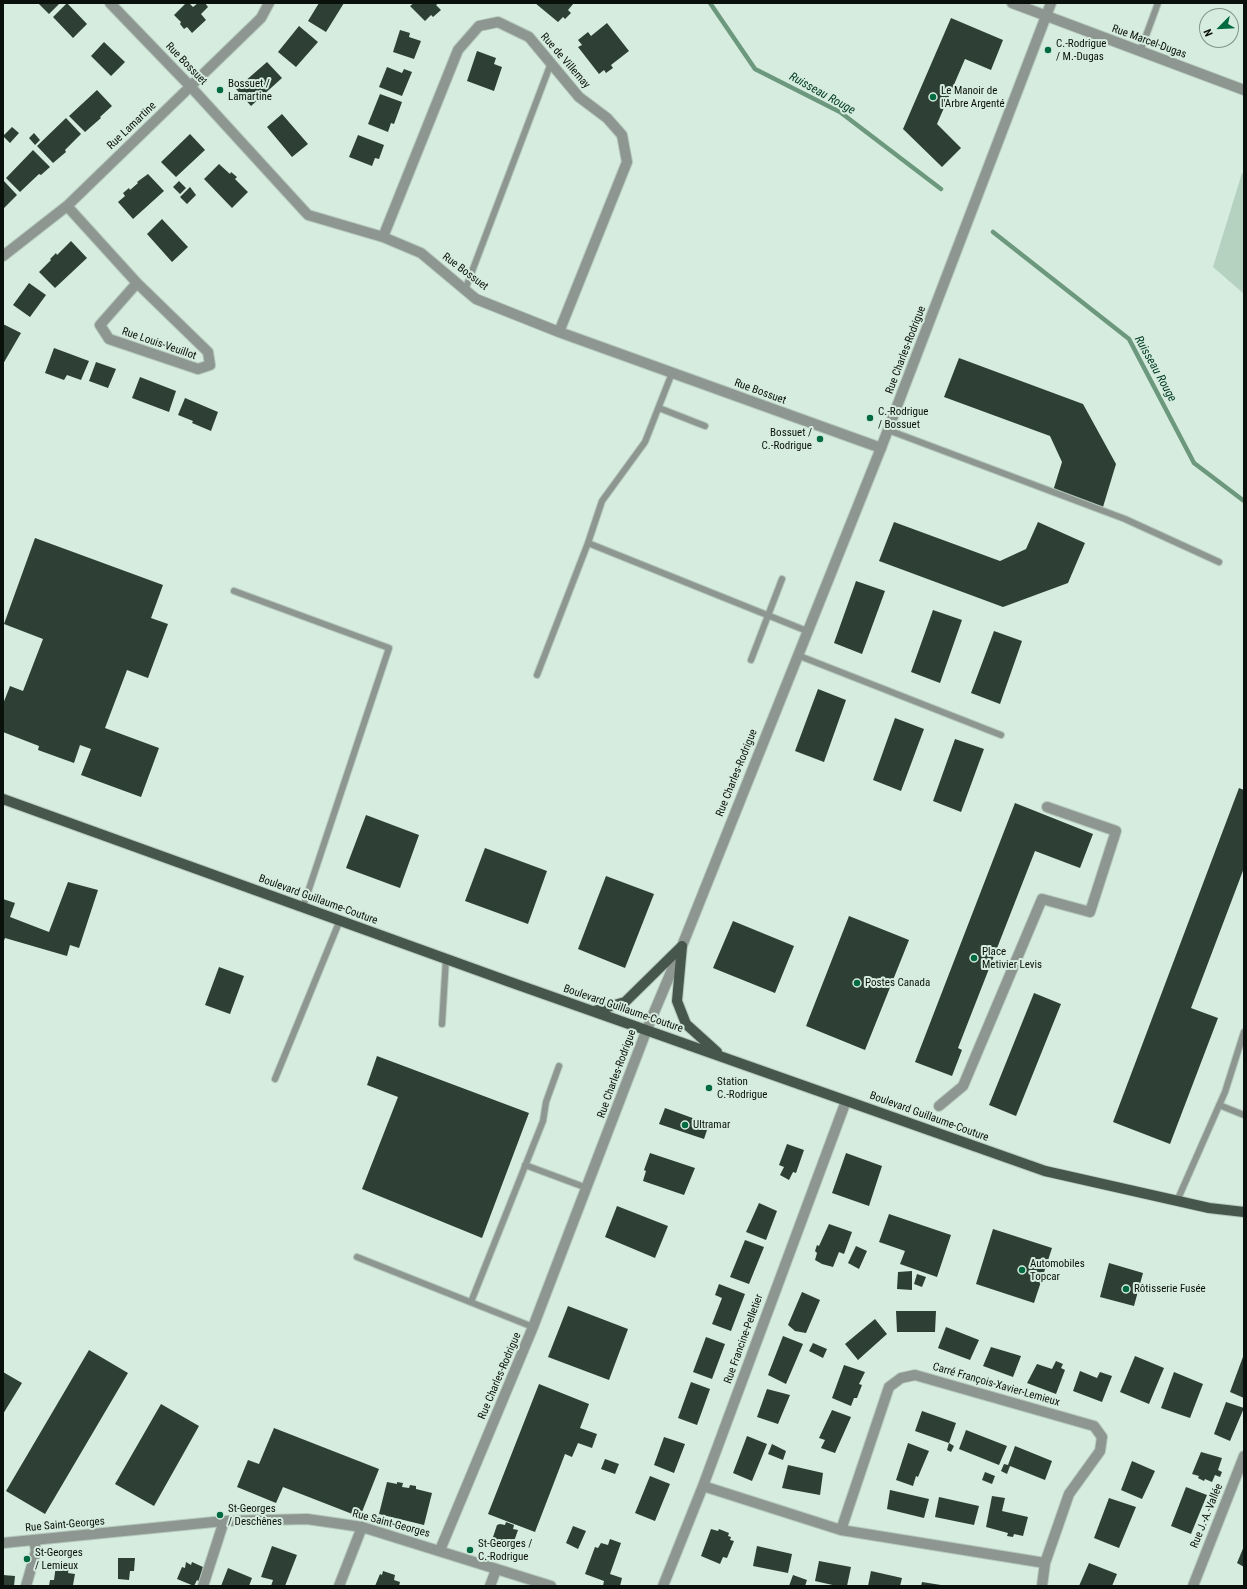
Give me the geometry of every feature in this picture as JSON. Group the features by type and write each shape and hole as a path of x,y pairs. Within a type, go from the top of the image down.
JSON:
{"main road":[{"name":"Boulevard Guillaume-Couture","path":"3,800 510,982 1045,1171 1209,1208 1244,1212"},
{"path":"594,1011 625,1002 682,946"},
{"path":"682,946 677,1001 686,1024 721,1056"}],"street":[{"name":"Rue Bossuet","path":"110,3 190,86 308,216 383,237 421,253 476,299 559,332 881,448"},
{"name":"Rue Lamartine","path":"3,256 67,206 261,18 269,3"},
{"name":"Rue Marcel-Dugas","path":"1012,3 1244,90"},
{"name":"Rue Charles-Rodrigue","path":"440,1550 534,1327 646,1029 682,946 797,654 881,448 1051,3"},
{"name":"Rue de Villemay","path":"383,237 458,50 479,26 498,22 529,37 579,97 607,118 622,135 627,162 559,332"},
{"name":"Rue Louis-Veuillot","path":"67,206 137,283 208,352 210,365 198,369 109,339 100,325 137,283"},
{"path":"939,1106 964,1086 1042,899 1090,912 1116,831 1047,807"},
{"name":"Rue Francine-Pelletier","path":"664,1586 703,1486 846,1100"},
{"name":"Carré François-Xavier-Lemieux","path":"841,1530 889,1387 901,1378 915,1375 1094,1426 1102,1437 1100,1451 1070,1494 1045,1563 1042,1586"},
{"name":"Rue J.-A.-Vallée","path":"1193,1586 1244,1456"},
{"path":"703,1486 841,1530 1045,1563"},
{"name":"Rue Saint-Georges","path":"3,1543 224,1521 307,1519 362,1527 440,1550 496,1570 551,1586"},
{"path":"203,1586 224,1521"},
{"path":"339,1586 362,1527"},
{"path":"26,1586 36,1551 34,1540"},
{"path":"490,1586 496,1570"}],"lane":[{"path":"1140,52 1158,3"},
{"path":"465,290 551,63"},
{"path":"537,675 588,543 602,501 645,442 672,373"},
{"path":"659,408 705,426"},
{"path":"888,430 1125,519 1219,562"},
{"path":"588,543 807,631"},
{"path":"751,660 782,579"},
{"path":"234,591 389,648 303,907"},
{"path":"797,654 1001,735"},
{"path":"275,1079 340,920"},
{"path":"442,1024 446,958"},
{"path":"1177,1201 1219,1105 1244,1032"},
{"path":"471,1302 543,1121 546,1102 559,1066"},
{"path":"1219,1105 1244,1115"},
{"path":"525,1165 587,1188"},
{"path":"357,1257 534,1327"}],"green space":[{"path":"1242,173 1244,174 1244,294 1213,267"}],"building":[{"path":"38,3 60,3 49,14"},
{"path":"67,3 87,24 73,38 53,17"},
{"path":"186,3 189,3 193,7 198,3 205,3 208,7 201,14 206,20 192,33 187,27 184,29 180,24 181,22 174,15"},
{"path":"319,3 344,3 326,32 308,21"},
{"path":"414,3 439,3 436,5 441,10 433,17 431,15 425,21 410,6"},
{"path":"535,3 574,3 568,10 571,13 565,19 563,17 558,22"},
{"name":"Le Manoir de l'Arbre Argenté","path":"951,18 1003,40 991,70 965,59 937,124 961,148 942,167 903,129"},
{"path":"607,23 629,51 611,65 613,68 606,73 604,70 599,74 578,47 582,45 578,40 588,32 591,36"},
{"path":"299,26 318,42 296,67 278,52"},
{"path":"400,30 410,33 409,37 421,41 414,59 393,52"},
{"path":"104,42 125,62 111,76 91,56"},
{"path":"477,51 496,58 494,64 502,67 494,91 467,81"},
{"path":"267,62 282,78 251,106 236,89"},
{"path":"387,67 402,73 404,69 412,72 402,96 379,87"},
{"path":"97,90 112,106 85,132 69,116"},
{"path":"380,94 402,102 394,124 391,123 388,132 368,124"},
{"path":"282,114 308,144 292,157 267,127"},
{"path":"66,118 81,134 65,150 66,152 53,163 37,146"},
{"path":"12,127 19,133 10,143 3,136"},
{"path":"34,133 40,140 35,145 29,138"},
{"path":"190,134 205,150 176,177 161,162"},
{"path":"358,135 384,145 379,159 375,158 372,166 349,157"},
{"path":"33,150 50,167 41,175 39,174 20,192 6,178"},
{"path":"219,164 230,174 231,172 237,177 235,179 248,192 232,208 204,179"},
{"path":"148,174 164,191 133,219 118,202 125,196 123,193 129,188 130,190 138,183 137,182"},
{"path":"3,180 17,195 3,209"},
{"path":"179,181 186,188 180,194 173,187"},
{"path":"190,187 196,195 187,204 180,197"},
{"path":"162,219 188,247 172,262 147,234"},
{"path":"71,241 87,258 55,288 39,272 56,253 57,255"},
{"path":"29,283 46,295 30,317 13,305"},
{"path":"3,324 21,333 3,364"},
{"path":"54,348 89,361 81,380 67,375 64,380 45,373"},
{"path":"959,358 1083,404 1116,464 1103,507 1053,491 1062,462 1050,436 944,397"},
{"path":"96,362 116,369 108,388 89,381"},
{"path":"140,377 176,391 169,412 132,398"},
{"path":"185,398 218,412 211,431 178,415"},
{"path":"894,522 1000,561 1026,549 1038,522 1085,543 1068,583 1003,607 879,561"},
{"path":"35,538 163,585 151,618 168,624 148,678 127,670 105,728 159,748 141,797 81,775 91,749 80,745 74,763 38,750 39,746 3,732 3,704 10,686 23,691 43,639 4,624"},
{"path":"856,581 885,591 862,654 834,643"},
{"path":"933,610 962,620 940,683 911,672"},
{"path":"994,631 1022,641 1000,704 971,693"},
{"path":"818,689 846,700 824,762 795,751"},
{"path":"895,718 924,729 901,791 873,780"},
{"path":"955,739 984,749 961,812 933,801"},
{"path":"1239,788 1244,790 1244,868 1191,1008 1218,1018 1170,1144 1113,1122"},
{"name":"Place Metivier Levis","path":"1015,803 1093,834 1080,868 1035,851 958,1048 962,1050 952,1076 915,1062"},
{"path":"366,815 419,835 400,888 346,868"},
{"path":"485,848 547,871 528,924 465,901"},
{"path":"606,876 654,894 625,968 578,949"},
{"path":"68,882 98,890 79,948 70,945 67,956 5,938 3,943 3,899 15,903 10,917 49,932"},
{"name":"Postes Canada","path":"849,916 909,940 865,1050 806,1026"},
{"path":"733,921 794,946 775,993 713,968"},
{"path":"219,967 244,976 230,1014 205,1005"},
{"path":"1034,993 1061,1004 1016,1116 989,1105"},
{"path":"377,1056 529,1113 482,1238 362,1189 398,1097 367,1085"},
{"path":"665,1108 709,1124 704,1139 659,1124"},
{"path":"787,1144 804,1150 796,1173 793,1172 789,1180 780,1175 784,1167 779,1165"},
{"path":"650,1153 695,1168 684,1195 643,1181 646,1171 644,1170"},
{"path":"846,1153 882,1166 869,1206 832,1193"},
{"path":"759,1203 777,1211 766,1240 746,1232"},
{"path":"617,1206 668,1226 655,1258 605,1237"},
{"path":"889,1214 951,1235 937,1277 900,1264 905,1251 879,1242"},
{"path":"829,1224 852,1232 844,1254 839,1252 833,1267 815,1260 817,1245 819,1246"},
{"path":"993,1229 1052,1248 1034,1303 976,1284"},
{"path":"745,1240 764,1247 749,1284 730,1277"},
{"path":"856,1246 867,1251 859,1269 848,1263"},
{"path":"1109,1263 1143,1273 1134,1306 1100,1297"},
{"path":"912,1271 912,1290 897,1289 898,1272"},
{"path":"917,1274 926,1277 922,1287 914,1284"},
{"path":"719,1284 745,1294 731,1331 712,1324 722,1298 715,1295"},
{"path":"802,1292 820,1300 806,1333 795,1331 788,1325"},
{"path":"568,1306 628,1329 609,1380 548,1357"},
{"path":"896,1311 936,1311 935,1332 897,1332"},
{"path":"875,1319 887,1334 858,1360 845,1344"},
{"path":"946,1327 979,1340 970,1360 938,1348"},
{"path":"783,1336 803,1344 786,1384 768,1375"},
{"path":"706,1337 725,1344 712,1379 693,1372"},
{"path":"813,1343 827,1349 823,1358 809,1351"},
{"path":"991,1347 1021,1356 1013,1377 983,1366"},
{"path":"89,1350 128,1373 45,1514 6,1491"},
{"path":"1244,1354 1244,1398 1230,1392"},
{"path":"1135,1356 1164,1368 1149,1404 1120,1392"},
{"path":"1056,1361 1063,1364 1061,1368 1065,1370 1056,1394 1027,1383 1037,1364 1052,1369"},
{"path":"844,1365 865,1372 859,1384 862,1385 857,1398 854,1398 851,1406 832,1398"},
{"path":"1080,1371 1097,1378 1100,1372 1112,1376 1102,1402 1073,1391"},
{"path":"3,1372 22,1383 3,1414"},
{"path":"1174,1372 1203,1384 1190,1418 1161,1408"},
{"path":"691,1382 710,1389 697,1425 678,1418"},
{"path":"539,1384 589,1404 580,1428 597,1434 592,1448 578,1443 572,1457 565,1454 535,1532 488,1514"},
{"path":"767,1389 790,1395 778,1424 757,1417"},
{"path":"1226,1402 1244,1408 1230,1441 1214,1434"},
{"path":"161,1404 199,1426 154,1506 115,1484"},
{"path":"832,1410 851,1417 835,1453 821,1448 825,1440 819,1438"},
{"path":"922,1411 956,1423 949,1443 915,1431"},
{"path":"274,1428 379,1469 360,1517 283,1487 276,1503 237,1487 248,1460 259,1464"},
{"path":"966,1430 1007,1446 999,1465 959,1449"},
{"path":"747,1436 767,1444 752,1481 733,1473"},
{"path":"664,1437 685,1444 674,1473 654,1465"},
{"path":"908,1443 929,1451 918,1477 916,1476 913,1486 896,1480"},
{"path":"949,1443 954,1446 951,1452 947,1450"},
{"path":"772,1444 786,1451 783,1460 768,1454"},
{"path":"1015,1446 1052,1461 1045,1480 1010,1466 1007,1474 1001,1471 1004,1464 1008,1465"},
{"path":"1201,1452 1222,1458 1218,1470 1222,1472 1220,1477 1215,1475 1212,1482 1205,1479 1204,1481 1198,1478 1199,1476 1192,1474"},
{"path":"605,1459 619,1464 615,1474 601,1469"},
{"path":"1132,1461 1155,1471 1142,1499 1121,1490"},
{"path":"788,1465 823,1473 820,1495 782,1488"},
{"path":"985,1472 995,1476 992,1484 982,1480"},
{"path":"650,1476 670,1484 655,1521 635,1513"},
{"path":"387,1482 397,1484 397,1482 403,1483 402,1487 409,1488 410,1485 416,1486 416,1489 432,1493 424,1525 379,1514"},
{"path":"1186,1487 1207,1495 1191,1534 1171,1526"},
{"path":"890,1490 929,1499 924,1518 887,1509"},
{"path":"992,1496 1005,1498 1002,1511 1028,1517 1023,1536 1014,1534 1013,1537 1007,1536 1008,1533 986,1527"},
{"path":"939,1497 979,1506 974,1525 935,1517"},
{"path":"1109,1498 1136,1507 1119,1548 1094,1538"},
{"path":"506,1522 514,1525 513,1529 518,1530 511,1550 491,1543 497,1525 505,1525"},
{"path":"573,1526 586,1531 578,1549 566,1543"},
{"path":"711,1529 718,1531 719,1529 729,1533 728,1536 731,1537 730,1540 734,1541 727,1558 723,1557 720,1564 701,1556"},
{"path":"610,1539 621,1543 610,1574 622,1578 620,1586 603,1586 604,1581 585,1574 595,1547 598,1548 601,1543 608,1545"},
{"path":"272,1546 297,1555 285,1586 271,1586 273,1580 261,1577"},
{"path":"757,1546 792,1554 788,1573 753,1566"},
{"path":"1244,1546 1244,1567 1237,1563"},
{"path":"118,1558 135,1558 134,1571 130,1571 129,1580 118,1579"},
{"path":"819,1561 851,1567 847,1586 837,1586 815,1581"},
{"path":"186,1562 191,1565 192,1562 203,1567 200,1582 197,1580 194,1586 177,1579 182,1567 185,1568"},
{"path":"1089,1563 1117,1574 1112,1586 1079,1586"},
{"path":"56,1565 69,1567 68,1573 75,1574 73,1585 49,1586 50,1580 54,1580"},
{"path":"228,1568 252,1578 249,1586 221,1586"},
{"path":"383,1571 395,1575 394,1580 400,1582 399,1586 375,1586 380,1574 382,1575"},
{"path":"871,1571 902,1578 900,1586 868,1586"},
{"path":"3,1575 15,1576 14,1586 3,1586"},
{"path":"793,1575 807,1580 805,1586 789,1586"},
{"path":"922,1582 941,1585 941,1586 921,1586"}],"waterway":[{"name":"Ruisseau Rouge","path":"710,3 755,69 840,112 941,189"},
{"name":"Ruisseau Rouge","path":"993,232 1129,339 1194,463 1244,501"}],"place":[{"name":"C.-Rodrigue / M.-Dugas","path":"1048,50"},
{"name":"Bossuet / Lamartine","path":"220,90"},
{"name":"Le Manoir de l'Arbre Argenté","path":"933,97"},
{"name":"C.-Rodrigue / Bossuet","path":"870,418"},
{"name":"Bossuet / C.-Rodrigue","path":"820,439"},
{"name":"Place Metivier Levis","path":"974,958"},
{"name":"Postes Canada","path":"857,983"},
{"name":"Station C.-Rodrigue","path":"709,1088"},
{"name":"Ultramar","path":"685,1125"},
{"name":"Automobiles Topcar","path":"1022,1270"},
{"name":"Rôtisserie Fusée","path":"1126,1289"},
{"name":"St-Georges / Deschênes","path":"220,1515"},
{"name":"St-Georges / C.-Rodrigue","path":"470,1550"},
{"name":"St-Georges / Lemieux","path":"27,1559"}]}
